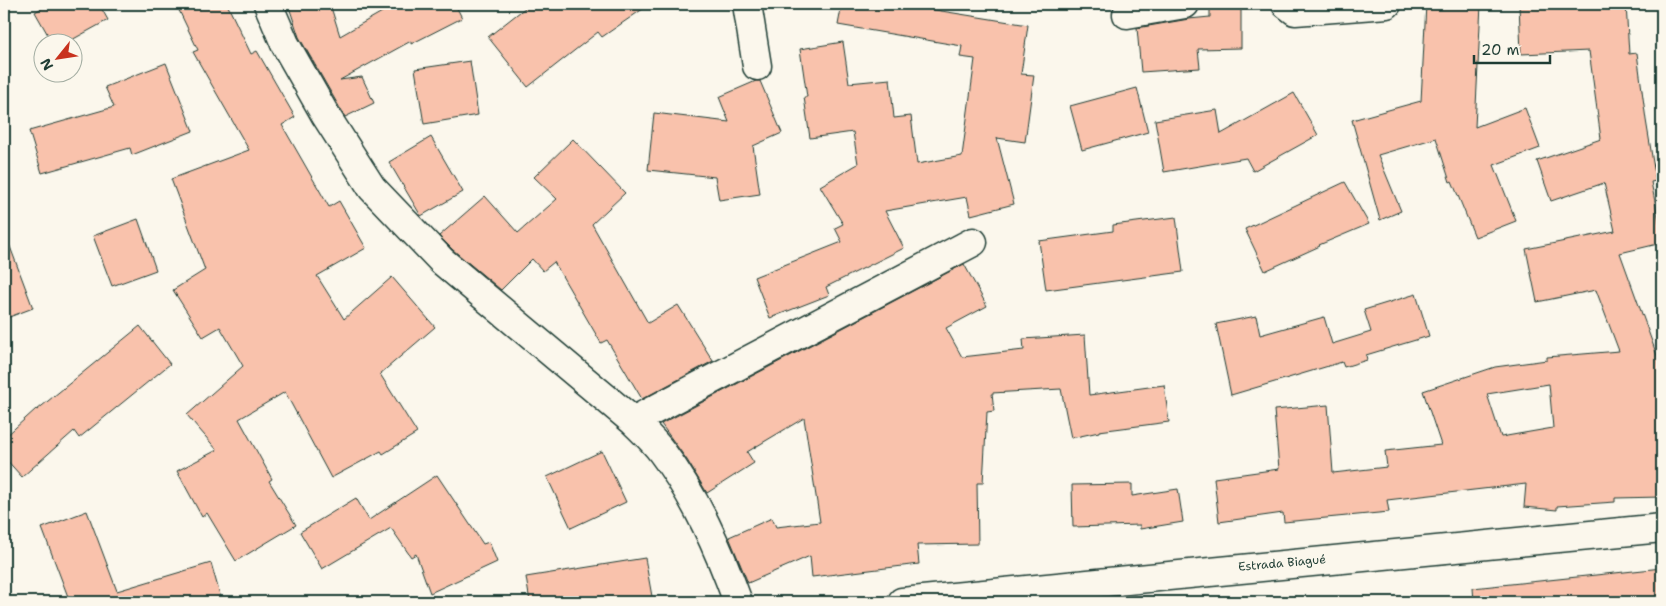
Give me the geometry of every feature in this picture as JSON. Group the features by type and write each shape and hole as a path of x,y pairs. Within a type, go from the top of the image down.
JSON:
{"street":[{"path":"268,4 285,44 326,116 372,188 442,261 634,421 661,450 680,477 706,526 724,563 738,602"},
{"path":"747,4 757,66"},
{"path":"1128,14 1185,4"},
{"path":"1286,4 1295,10 1387,4"},
{"path":"634,421 973,242"},
{"name":"Estrada Biagué","path":"902,602 1253,566 1662,528"}],"building":[{"path":"49,4 99,4 108,20 82,34 82,32 46,32 35,12"},
{"path":"176,4 227,4 251,54 257,51 295,117 282,125 329,207 339,201 366,248 317,276 344,319 392,277 435,327 380,374 417,433 383,454 381,451 331,478 285,392 239,419 272,479 269,481 296,525 236,561 207,513 202,517 177,471 217,450 187,415 243,366 220,327 203,337 173,290 205,270 171,179 249,150 193,52 198,50"},
{"path":"288,4 330,4 340,36 396,4 455,4 462,18 411,44 411,41 340,80 362,77 374,103 345,117 299,37"},
{"path":"530,4 650,4 602,37 598,32 528,87 488,37"},
{"path":"842,4 898,4 1028,25 1021,74 1034,75 1025,142 997,138 1014,204 971,215 967,197 885,211 904,248 826,287 829,295 770,318 754,277 842,242 835,228 843,224 820,186 858,164 853,132 810,138 804,97 807,97 800,49 843,42 849,83 890,79 894,118 911,116 917,164 962,156 975,59 960,57 962,46 838,25"},
{"path":"1426,4 1481,4 1475,127 1525,108 1540,148 1494,165 1516,221 1475,237 1452,181 1450,182 1436,138 1378,155 1401,211 1380,220 1352,120 1421,101"},
{"path":"1519,4 1626,4 1629,54 1637,53 1656,181 1651,182 1662,243 1620,253 1659,361 1662,392 1662,497 1615,498 1615,502 1557,506 1557,510 1524,507 1526,484 1387,500 1389,512 1284,522 1283,513 1219,522 1214,478 1279,469 1274,410 1328,405 1333,473 1387,467 1385,451 1441,445 1423,391 1495,367 1547,360 1547,357 1619,351 1596,290 1537,302 1526,249 1615,231 1604,183 1551,201 1537,161 1601,139 1589,51 1521,54","holes":["1549,384 1553,428 1501,437 1487,394"]},
{"path":"1210,5 1241,5 1241,48 1198,49 1200,68 1141,72 1137,28 1210,17"},
{"path":"470,61 478,115 424,124 415,69"},
{"path":"166,63 193,131 132,155 130,148 42,173 29,131 114,107 105,87"},
{"path":"760,81 782,133 753,146 760,194 719,200 715,177 648,170 654,113 729,122 719,97"},
{"path":"1137,88 1148,132 1082,150 1070,106"},
{"path":"1294,93 1318,135 1253,171 1246,158 1164,172 1155,120 1217,110 1221,134"},
{"path":"431,137 463,192 421,216 389,162"},
{"path":"573,139 625,193 592,224 648,323 678,305 713,361 642,399 607,340 601,343 554,262 543,271 532,259 501,290 439,236 485,196 518,233 557,199 534,177"},
{"path":"1345,182 1369,224 1265,271 1245,229"},
{"path":"1176,217 1183,272 1046,290 1039,241 1113,231 1113,225"},
{"path":"138,219 156,270 112,286 93,236"},
{"path":"4,236 6,236 33,308 4,319"},
{"path":"964,264 987,306 946,328 962,357 1024,350 1023,339 1085,335 1089,395 1164,385 1169,422 1099,431 1071,438 1061,389 992,393 994,411 987,412 983,483 977,483 978,544 917,545 919,564 812,577 810,556 748,583 729,537 772,518 776,527 820,522 804,418 747,452 754,463 707,493 687,460 661,424"},
{"path":"1416,294 1429,336 1366,355 1367,360 1344,367 1342,362 1231,395 1216,324 1256,316 1260,335 1324,317 1332,344 1371,332 1364,310"},
{"path":"140,326 170,364 79,438 74,431 22,477 4,457 4,438 36,409"},
{"path":"602,451 626,502 571,528 547,477"},
{"path":"437,475 483,544 489,542 497,562 430,593 416,554 411,557 391,528 322,569 300,532 356,498 369,520"},
{"path":"1132,484 1132,496 1178,489 1183,522 1140,529 1140,525 1073,527 1072,485"},
{"path":"87,511 117,591 211,563 222,602 70,602 42,528"},
{"path":"645,558 653,602 530,602 526,577"},
{"path":"1662,568 1662,602 1474,602 1473,588"}]}
